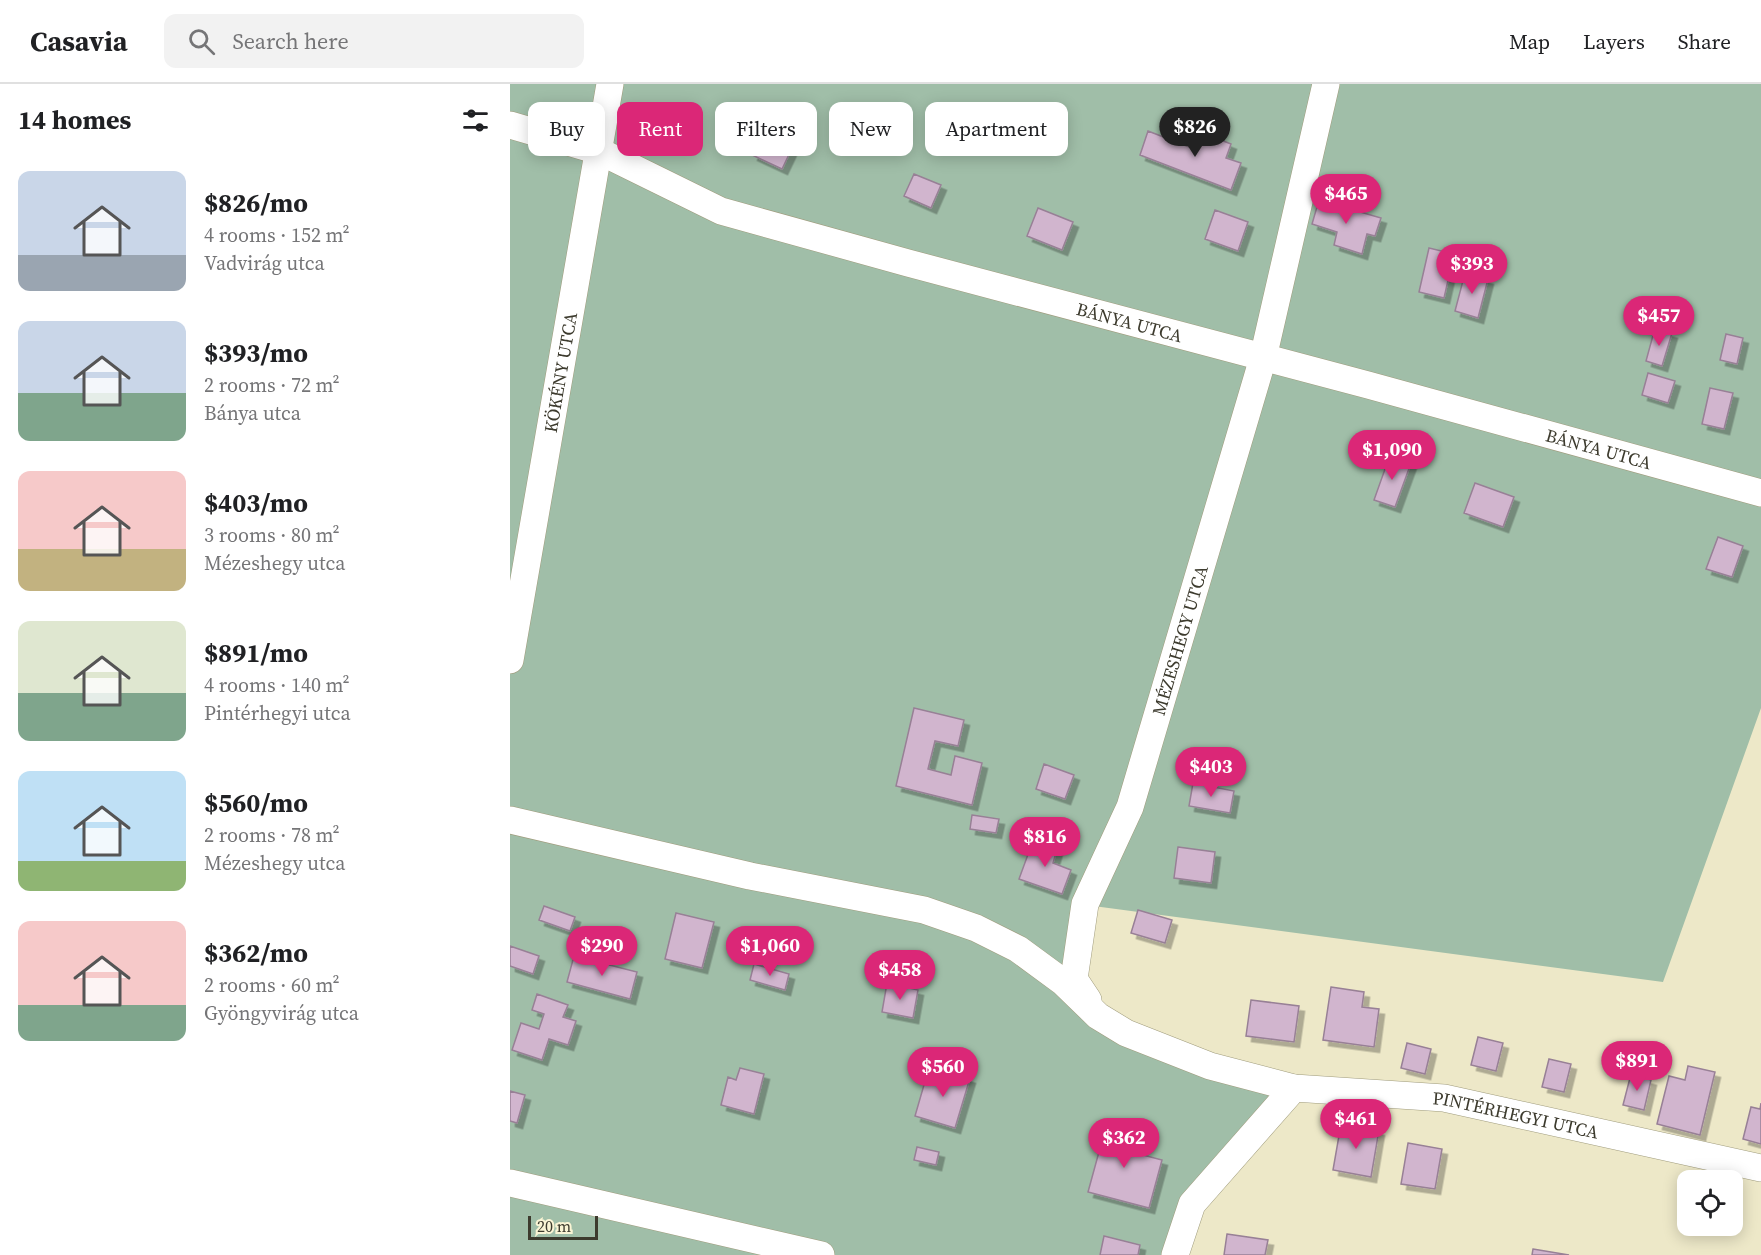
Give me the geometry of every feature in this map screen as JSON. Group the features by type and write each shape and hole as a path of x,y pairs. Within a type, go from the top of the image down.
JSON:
{"street":[{"name":"KÖKÉNY UTCA","path":"605,114 610,84"},
{"name":"MÉZESHEGY UTCA","path":"1098,1016 1074,979 1085,904 1130,807 1263,358 1326,84"},
{"name":"BÁNYA UTCA","path":"510,125 528,130"},
{"name":"BÁNYA UTCA","path":"605,154 721,211 1761,493"},
{"name":"KÖKÉNY UTCA","path":"510,660 598,156"},
{"path":"510,820 750,876 924,910 976,928 1018,949 1063,982 1098,1016"},
{"name":"PINTÉRHEGYI UTCA","path":"1098,1016 1126,1033 1210,1066 1294,1088 1444,1098 1761,1168"},
{"path":"1175,1255 1192,1204 1294,1088"},
{"path":"510,1183 821,1255"}],"green space":[{"path":"510,84 1761,84 1761,708 1663,982 1086,905 1074,979 1098,1016 1294,1088 1193,1204 1175,1255 510,1255"}],"building":[{"path":"1148,131 1197,150 1203,133 1231,144 1226,158 1241,163 1231,190 1140,155"},
{"path":"754,156 788,156 782,169"},
{"path":"914,174 941,185 931,208 904,196"},
{"path":"1319,200 1381,218 1375,236 1367,234 1362,254 1334,245 1337,232 1312,224"},
{"path":"1038,208 1073,222 1062,250 1027,236"},
{"path":"1215,210 1248,222 1238,251 1205,239"},
{"path":"1429,248 1454,254 1444,298 1419,292"},
{"path":"1465,273 1488,279 1478,318 1455,311"},
{"path":"1655,328 1672,333 1662,366 1646,361"},
{"path":"1726,334 1743,338 1737,364 1720,360"},
{"path":"1648,373 1675,381 1668,403 1642,395"},
{"path":"1710,388 1733,393 1724,429 1702,424"},
{"path":"1390,455 1411,463 1395,507 1374,500"},
{"path":"1475,483 1514,497 1503,527 1464,513"},
{"path":"1718,537 1743,546 1732,577 1706,569"},
{"path":"914,708 964,720 958,746 935,741 928,769 951,775 955,756 982,763 972,805 896,786"},
{"path":"1044,764 1074,775 1065,799 1036,789"},
{"path":"1193,783 1234,791 1230,813 1189,806"},
{"path":"972,815 999,819 996,833 970,829"},
{"path":"1034,838 1058,846 1053,863 1071,870 1062,894 1019,879"},
{"path":"1178,847 1215,852 1211,883 1174,878"},
{"path":"544,906 575,917 570,931 539,920"},
{"path":"1138,910 1172,920 1165,943 1131,933"},
{"path":"676,913 714,922 702,968 665,959"},
{"path":"510,946 539,956 533,974 510,966"},
{"path":"574,956 637,972 630,999 567,982"},
{"path":"754,964 789,974 785,990 750,980"},
{"path":"887,983 918,990 913,1018 882,1012"},
{"path":"1331,987 1364,992 1362,1007 1379,1009 1374,1047 1323,1040"},
{"path":"537,994 568,1005 563,1017 576,1021 568,1045 549,1039 542,1060 512,1050 521,1023 539,1029 544,1014 532,1010"},
{"path":"1251,1000 1299,1006 1294,1042 1246,1036"},
{"path":"1478,1037 1503,1043 1496,1071 1471,1065"},
{"path":"1407,1043 1431,1049 1425,1074 1401,1068"},
{"path":"1549,1059 1571,1064 1564,1092 1542,1087"},
{"path":"1688,1066 1715,1072 1700,1135 1657,1124 1669,1076 1685,1080"},
{"path":"740,1068 764,1074 754,1114 721,1105 728,1077 736,1080"},
{"path":"928,1071 947,1077 949,1071 970,1078 955,1128 915,1116"},
{"path":"1631,1074 1651,1080 1644,1110 1623,1105"},
{"path":"510,1091 525,1095 517,1123 510,1121"},
{"path":"1761,1103 1761,1144 1743,1139 1751,1107 1760,1109"},
{"path":"1108,1119 1130,1125 1124,1150 1162,1160 1149,1208 1088,1192"},
{"path":"1341,1124 1379,1130 1371,1177 1333,1170"},
{"path":"1408,1143 1442,1149 1435,1189 1401,1184"},
{"path":"917,1147 939,1152 936,1165 914,1160"},
{"path":"1227,1234 1268,1240 1265,1255 1224,1255"},
{"path":"1104,1236 1140,1245 1138,1255 1100,1255"},
{"path":"1533,1249 1569,1255 1532,1255"}]}
